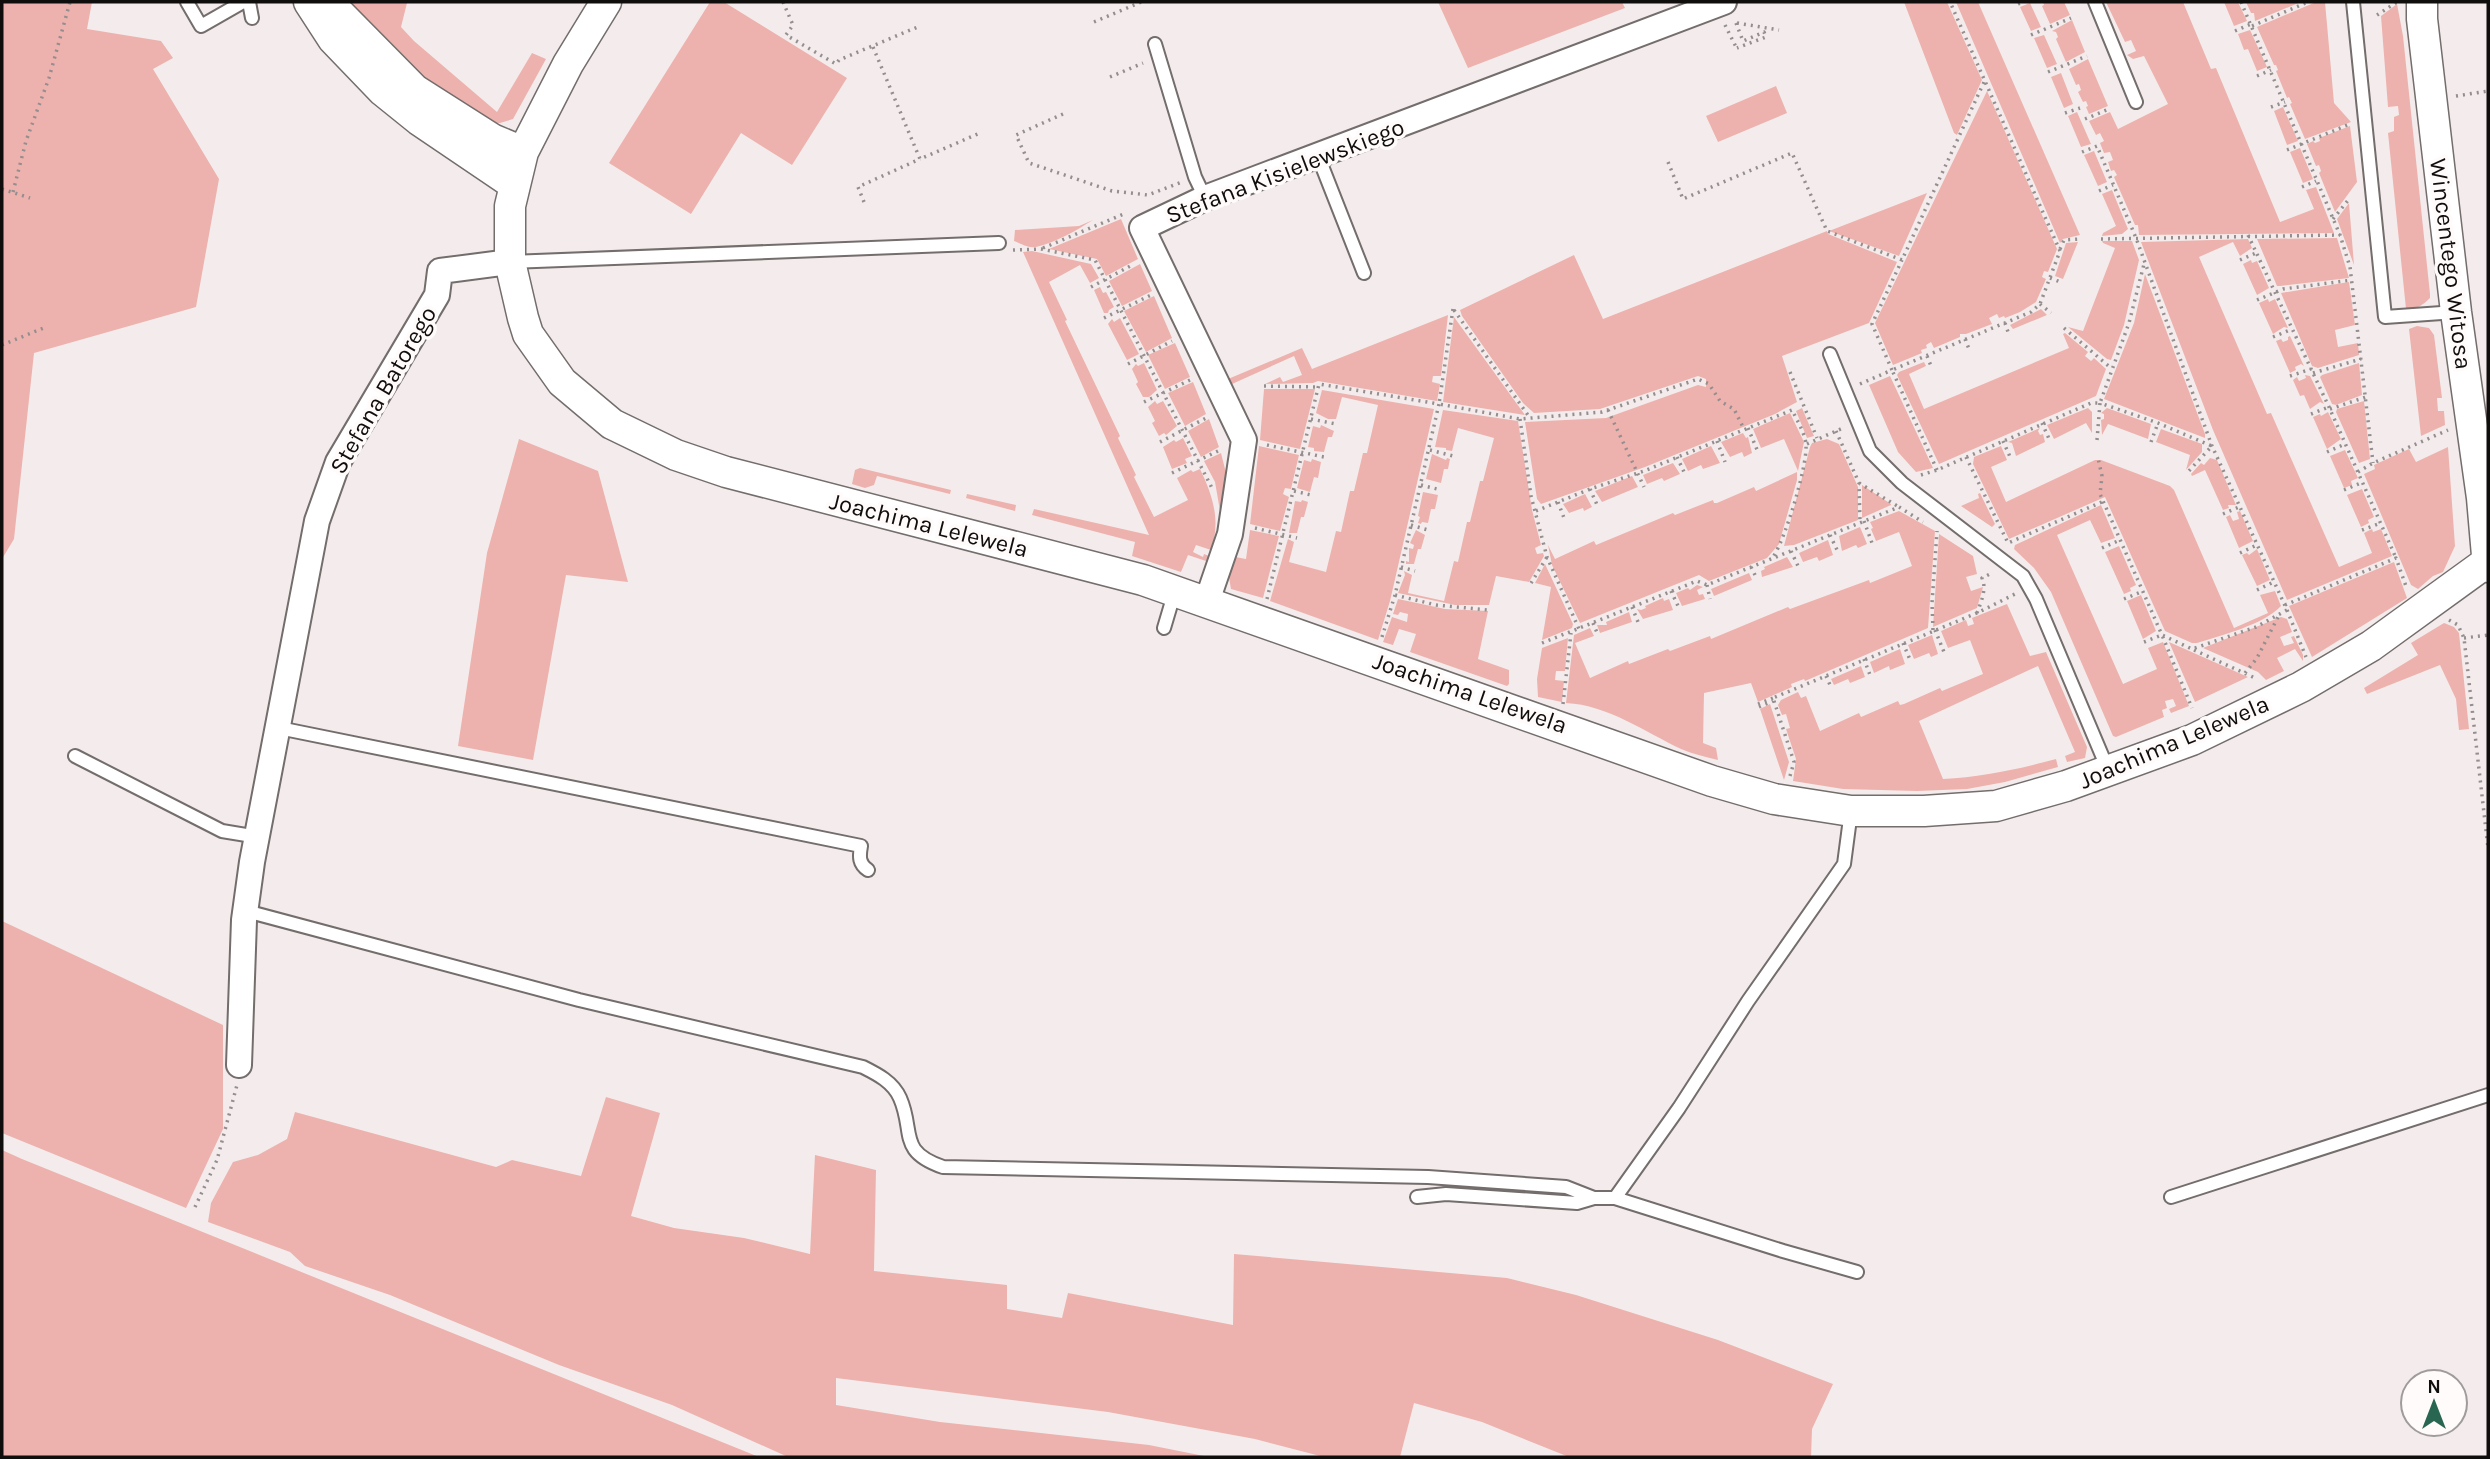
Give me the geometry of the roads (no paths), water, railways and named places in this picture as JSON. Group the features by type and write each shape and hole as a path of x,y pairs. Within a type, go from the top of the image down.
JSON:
{"street":[{"path":"309,2 333,39 383,91 428,127 514,185"},
{"path":"328,2 415,90 492,139 523,152"},
{"path":"510,262 510,206 523,152 568,64 606,2"},
{"name":"Wincentego Witosa","path":"2422,2 2456,312 2485,500 2488,564"},
{"name":"Stefana Kisielewskiego","path":"1207,601 1232,524 1244,440 1142,228 1200,187 1318,156 1728,19"},
{"name":"Joachima Lelewela","path":"510,262 528,334 562,382 612,424 676,454 726,472 1143,580 1712,781 1774,799 1851,811 1924,811 1996,806 2109,773 2192,740 2301,687 2371,646 2488,564"},
{"name":"Stefana Batorego","path":"239,1065 246,911 252,862 317,521 338,462 437,295 440,271 510,262"}],"lane":[{"path":"187,2 201,26 243,2"},
{"path":"249,2 252,18"},
{"path":"2095,2 2136,102"},
{"path":"2353,2 2385,317 2456,312"},
{"path":"1157,50 1200,187"},
{"path":"1318,156 1364,274"},
{"path":"510,262 999,243"},
{"path":"1830,354 1870,451 1902,483 2023,576 2036,599 2109,773"},
{"path":"1164,628 1175,591"},
{"path":"279,728 860,846 859,858 862,866 868,870"},
{"path":"75,756 222,831 258,837"},
{"path":"1615,1198 1844,863 1851,811"},
{"path":"246,911 579,1000 863,1067 880,1075 900,1097 911,1145 917,1154 943,1167 1428,1177 1566,1186 1594,1198"},
{"path":"2171,1197 2488,1095"},
{"path":"1417,1196 1446,1194 1577,1203 1594,1198 1615,1198 1857,1272"}]}
